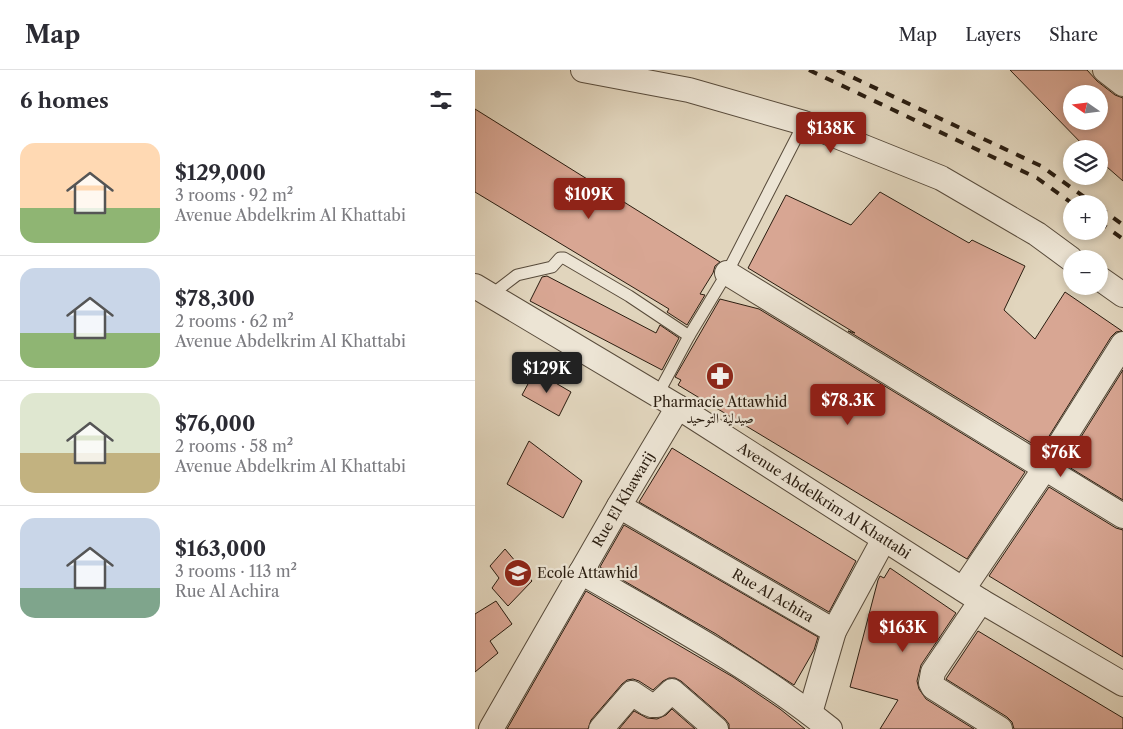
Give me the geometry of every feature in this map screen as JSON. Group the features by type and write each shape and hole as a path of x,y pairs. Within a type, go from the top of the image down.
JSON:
{"street":[{"path":"583,70 689,90 804,123 941,178 1037,234 1063,253"},
{"path":"1105,70 1123,84"},
{"path":"727,273 1123,516"},
{"path":"1108,284 1123,295"},
{"name":"Avenue Abdelkrim Al Khattabi","path":"483,290 679,407 972,595 1123,684"},
{"path":"1000,729 933,687 931,683 933,672 972,595 1045,468 1123,344"},
{"name":"Rue El Khawarij","path":"487,723 581,572 679,407"},
{"name":"Rue Al Achira","path":"619,506 834,631"},
{"path":"810,713 834,631 884,539"},
{"path":"581,572 725,655 810,713 830,729"},
{"path":"601,729 632,693 652,705 657,705 671,691 716,729"}],"lane":[{"path":"658,394 689,336 727,273 804,123"},
{"path":"483,290 517,275 536,269 552,267 560,258 564,258 629,296 689,336"}],"building":[{"path":"1010,70 1087,70 1102,85 1063,85 1063,124"},
{"path":"1108,90 1123,98 1123,181 1108,168 1108,140 1078,140 1068,130 1108,130"},
{"path":"475,109 720,262 715,266 713,273 700,294 705,295 687,325 667,312 669,309 475,192"},
{"path":"880,192 969,243 972,240 1025,266 1004,310 1035,339 1063,295 1069,295 1122,331 1116,332 1111,337 1041,449 748,268 786,195 851,225"},
{"path":"547,276 656,333 660,325 679,338 662,370 530,301 542,277"},
{"path":"720,299 759,309 1025,472 967,559 678,385 681,380 675,377"},
{"path":"1123,370 1123,500 1064,464"},
{"path":"535,371 571,392 559,416 522,395"},
{"path":"529,441 582,481 563,518 507,484"},
{"path":"672,448 856,561 829,612 639,502"},
{"path":"1049,487 1116,528 1123,530 1123,657 989,576"},
{"path":"624,525 818,637 814,650 794,685 716,634 600,567"},
{"path":"505,549 532,581 508,606 492,588 499,578 490,566"},
{"path":"890,568 956,613 921,665 917,681 919,689 926,699 974,729 880,729 898,700 850,687 878,580 880,576 884,578"},
{"path":"586,591 733,677 780,709 805,729 729,729 729,724 725,719 681,681 669,678 653,690 639,681 627,680 591,720 588,729 507,729"},
{"path":"496,601 512,624 490,641 498,653 475,672 475,614"},
{"path":"978,631 1123,718 1123,729 1014,729 1012,722 1007,717 946,679"},
{"path":"672,709 695,729 619,729 634,711 647,718 657,719 666,715"}],"railway":[{"path":"809,70 1037,178 1063,197"},
{"path":"837,70 1041,166 1081,195"},
{"path":"1108,214 1123,225"},
{"path":"1108,228 1123,239"}],"place":[{"name":"Pharmacie Attawhid صيدلية التوحيد","path":"720,376"},
{"name":"Ecole Attawhid","path":"518,573"}]}
